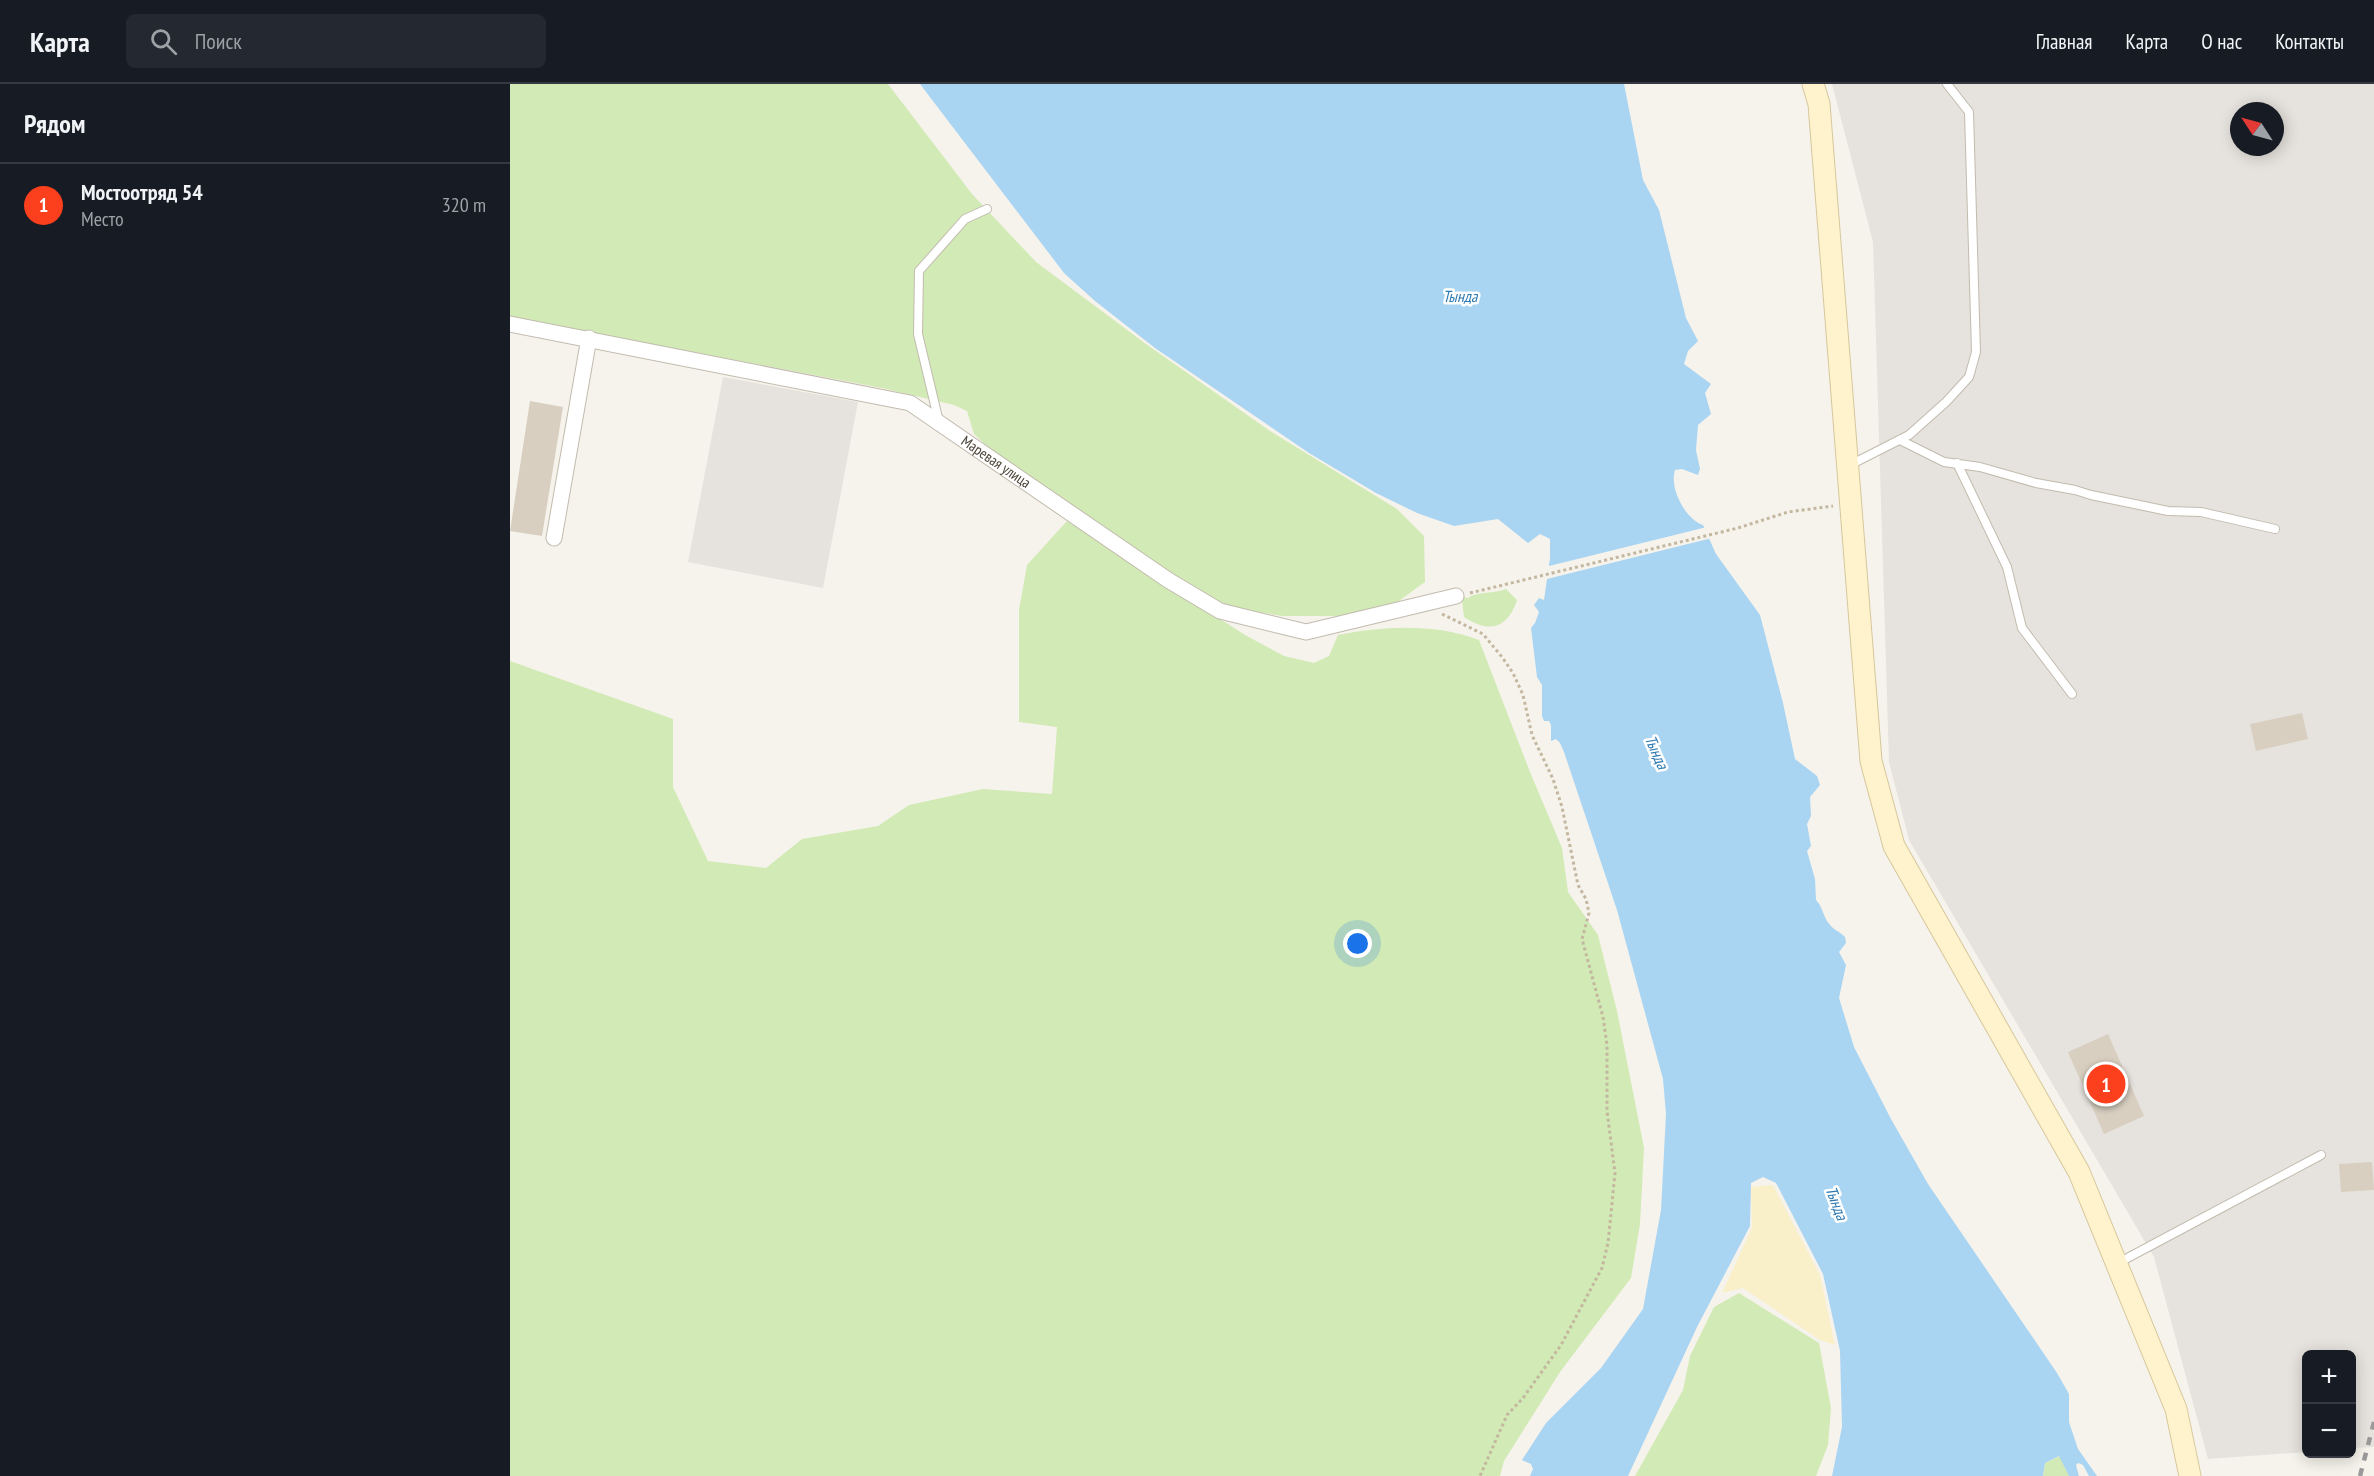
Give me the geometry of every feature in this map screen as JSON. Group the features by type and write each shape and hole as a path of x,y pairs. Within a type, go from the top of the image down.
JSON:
{"street":[{"path":"1813,84 1819,104 1871,761 1894,846 2079,1172 2175,1409 2190,1476"},
{"name":"Маревая улица","path":"510,324 910,403 1168,580 1220,611 1306,632 1456,597"},
{"path":"554,538 589,338"}],"lane":[{"path":"1849,465 1909,435 1946,402 1969,377 1976,352 1969,112 1947,84"},
{"path":"939,423 918,334 919,271 965,219 987,209"},
{"path":"1900,440 1944,462 1980,467 2036,483 2168,511 2201,512 2275,529"},
{"path":"1957,463 2007,567 2022,628 2072,694"},
{"path":"2116,1263 2321,1155"}],"path":[{"path":"1456,597 1713,534 1788,512 1852,504"},
{"path":"1425,604 1483,634 1502,657 1523,695 1532,735 1553,779 1569,834 1578,885 1586,899 1589,913 1582,939 1603,1017 1607,1045 1607,1111 1616,1173 1608,1243 1602,1268 1561,1345 1523,1398 1507,1414 1480,1476"}],"shaded area":[{"path":"1832,84 2374,84 2374,1447 2356,1448 2356,1350 2302,1350 2302,1452 2208,1459 2154,1257 1909,840 1889,762 1873,242"},
{"path":"723,377 858,402 823,588 688,562"}],"green space":[{"path":"510,84 888,84 972,194 1036,262 1146,344 1270,431 1397,509 1424,536 1425,582 1396,603 1358,616 1283,616 1226,607 1125,543 992,451 974,434 967,411 954,405 882,388 510,317"},
{"path":"1067,521 1245,635 1284,656 1314,663 1329,656 1338,635 1391,628 1444,631 1479,640 1562,848 1568,892 1598,935 1617,1011 1644,1148 1640,1224 1631,1278 1560,1372 1504,1461 1500,1476 510,1476 510,661 673,719 673,787 708,861 766,868 802,839 878,826 909,805 983,789 1052,794 1057,727 1019,722 1019,610 1027,565"},
{"path":"1506,589 1517,600 1508,618 1502,623 1489,627 1464,617 1462,601 1464,597"},
{"path":"1739,1293 1819,1343 1831,1408 1828,1445 1816,1476 1635,1476 1683,1390 1690,1356 1714,1307"},
{"path":"2060,1456 2069,1476 2043,1476 2045,1463"}],"sand":[{"path":"1773,1185 1820,1275 1835,1345 1820,1340 1743,1288 1722,1293 1752,1228 1751,1187"}],"water":[{"name":"Тында","path":"920,84 1624,84 1643,180 1659,210 1686,318 1698,341 1688,351 1684,364 1711,384 1705,393 1711,414 1698,425 1696,450 1700,469 1698,475 1682,469 1675,470 1676,494 1690,516 1703,525 1716,554 1760,615 1795,759 1817,776 1820,785 1810,797 1811,816 1807,824 1811,846 1807,851 1815,879 1816,900 1830,925 1845,937 1846,943 1839,952 1846,965 1839,998 1854,1047 1928,1184 2069,1394 2069,1422 2078,1449 2097,1476 2089,1476 2083,1465 2078,1463 2076,1465 2079,1476 2069,1476 2059,1456 2045,1463 2043,1476 1832,1476 1842,1427 1840,1351 1823,1274 1776,1183 1763,1177 1751,1183 1750,1226 1697,1327 1628,1476 1530,1476 1533,1469 1531,1464 1522,1460 1546,1423 1601,1368 1643,1309 1661,1210 1666,1114 1663,1079 1617,910 1564,752 1556,739 1551,741 1551,725 1549,721 1544,721 1542,716 1542,685 1537,677 1531,628 1539,612 1534,605 1539,598 1544,600 1550,558 1550,539 1540,534 1528,543 1498,519 1454,526 1417,513 1376,493 1309,453 1155,348 1095,301 1064,273"}],"pier":[{"path":"1707,527 1712,538 1543,580 1545,567"}],"building":[{"path":"530,401 563,407 542,536 510,531"},
{"path":"2302,713 2308,739 2256,751 2250,724"},
{"path":"2108,1034 2144,1116 2104,1134 2068,1052"},
{"path":"2372,1162 2374,1190 2341,1192 2339,1164"}],"railway":[{"path":"2360,1476 2374,1422"}],"place":[{"name":"Мостоотряд 54","path":"2106,1084"}]}
